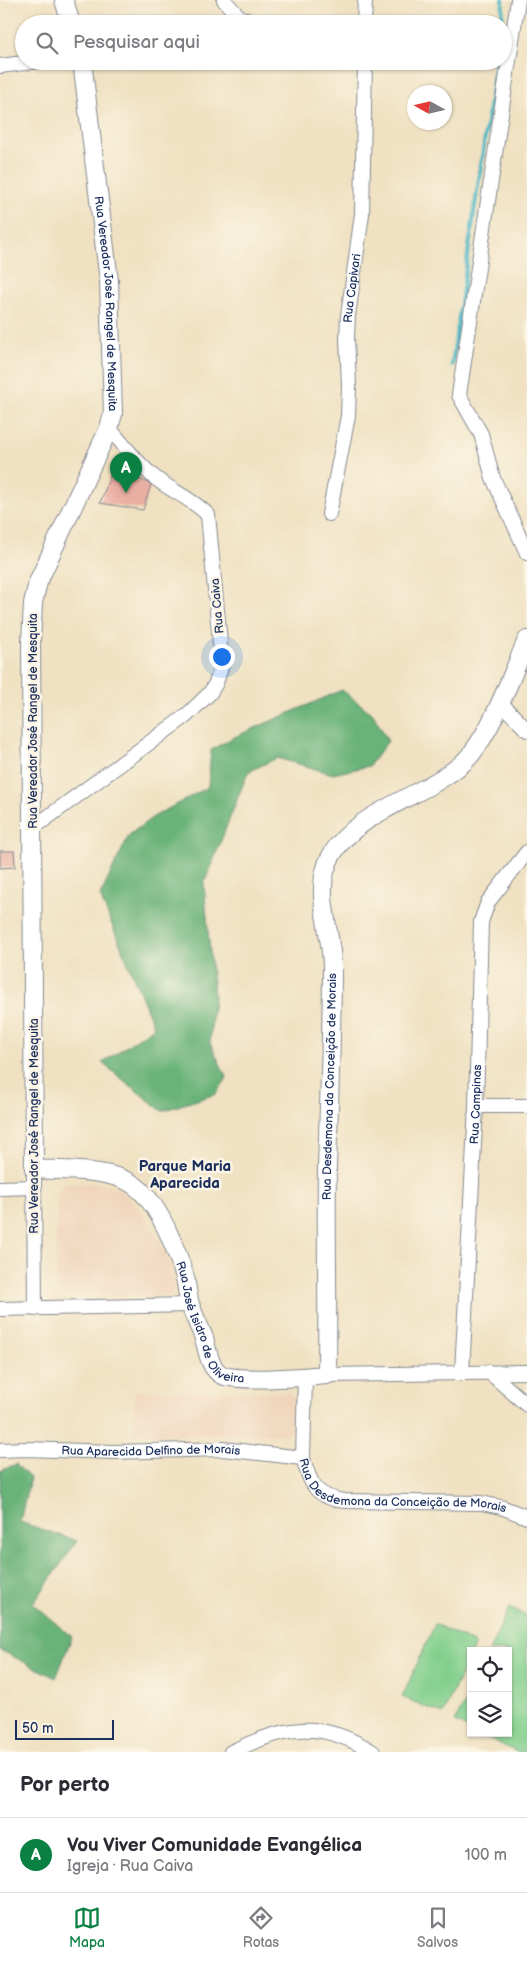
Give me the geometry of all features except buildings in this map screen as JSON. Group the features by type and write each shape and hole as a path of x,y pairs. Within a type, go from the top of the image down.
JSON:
{"street":[{"path":"64,0 68,15"},
{"path":"224,0 237,15"},
{"path":"364,15 365,0"},
{"path":"512,40 518,0"},
{"path":"0,66 15,64"},
{"name":"Rua Vereador José Rangel de Mesquita","path":"35,1308 31,643 33,603 38,582 109,428 113,414 109,281 83,70"},
{"name":"Rua Capivari","path":"329,514 348,416 348,323 362,214 365,70"},
{"path":"508,70 459,395 481,434 493,478 527,553"},
{"name":"Rua Caiva","path":"33,828 186,716 210,693 216,683 222,664 208,515 199,506 185,499 153,476 109,428"},
{"name":"Rua Desdemona da Conceição de Morais","path":"327,1375 327,1170 332,963 322,892 326,871 331,856 344,839 371,818 449,773 465,760 479,742 500,702 527,640"},
{"path":"500,702 527,730"},
{"name":"Rua Campinas","path":"462,1372 476,1106 481,922 488,902 527,852"},
{"path":"476,1106 527,1106"},
{"name":"Rua José Isidro de Oliveira","path":"34,1169 97,1172 134,1185 149,1200 166,1229 184,1274 190,1306 204,1338 210,1362 216,1371 224,1376 245,1378 527,1372"},
{"path":"0,1188 34,1187"},
{"path":"0,1309 190,1306"},
{"path":"489,1372 527,1405"},
{"name":"Rua Desdemona da Conceição de Morais","path":"305,1377 303,1458 306,1470 321,1495 333,1500 481,1503 501,1507 527,1517"},
{"name":"Rua Aparecida Delfino de Morais","path":"0,1450 113,1452 223,1449 303,1458"},
{"path":"231,1752 282,1731 305,1729 328,1732 356,1742 373,1752"}],"shaded area":[{"path":"65,1183 94,1183 119,1189 136,1205 156,1235 171,1264 175,1280 170,1296 64,1294 56,1288 57,1194"},
{"path":"135,1391 290,1393 296,1401 293,1429 286,1435 133,1434"}],"green space":[{"path":"342,690 373,714 388,741 369,766 333,774 277,758 248,772 204,884 214,996 210,1043 227,1078 216,1094 162,1111 102,1063 154,1027 100,896 129,835 153,817 208,787 211,750 232,738"},
{"path":"16,1464 30,1478 20,1522 77,1541 33,1604 72,1637 56,1678 0,1650 0,1471"},
{"path":"509,1608 527,1616 527,1752 517,1752 486,1737 512,1737 512,1647 491,1647"},
{"path":"435,1624 475,1644 474,1647 467,1647 467,1662 443,1714 402,1697"},
{"path":"467,1697 467,1728 455,1722"}],"waterway":[{"path":"502,15 503,0"},
{"path":"452,365 495,70"}],"place":[{"name":"Vou Viver Comunidade Evangélica","path":"126,493"}],"district":[{"name":"Parque Maria Aparecida","path":"185,1174"}]}
